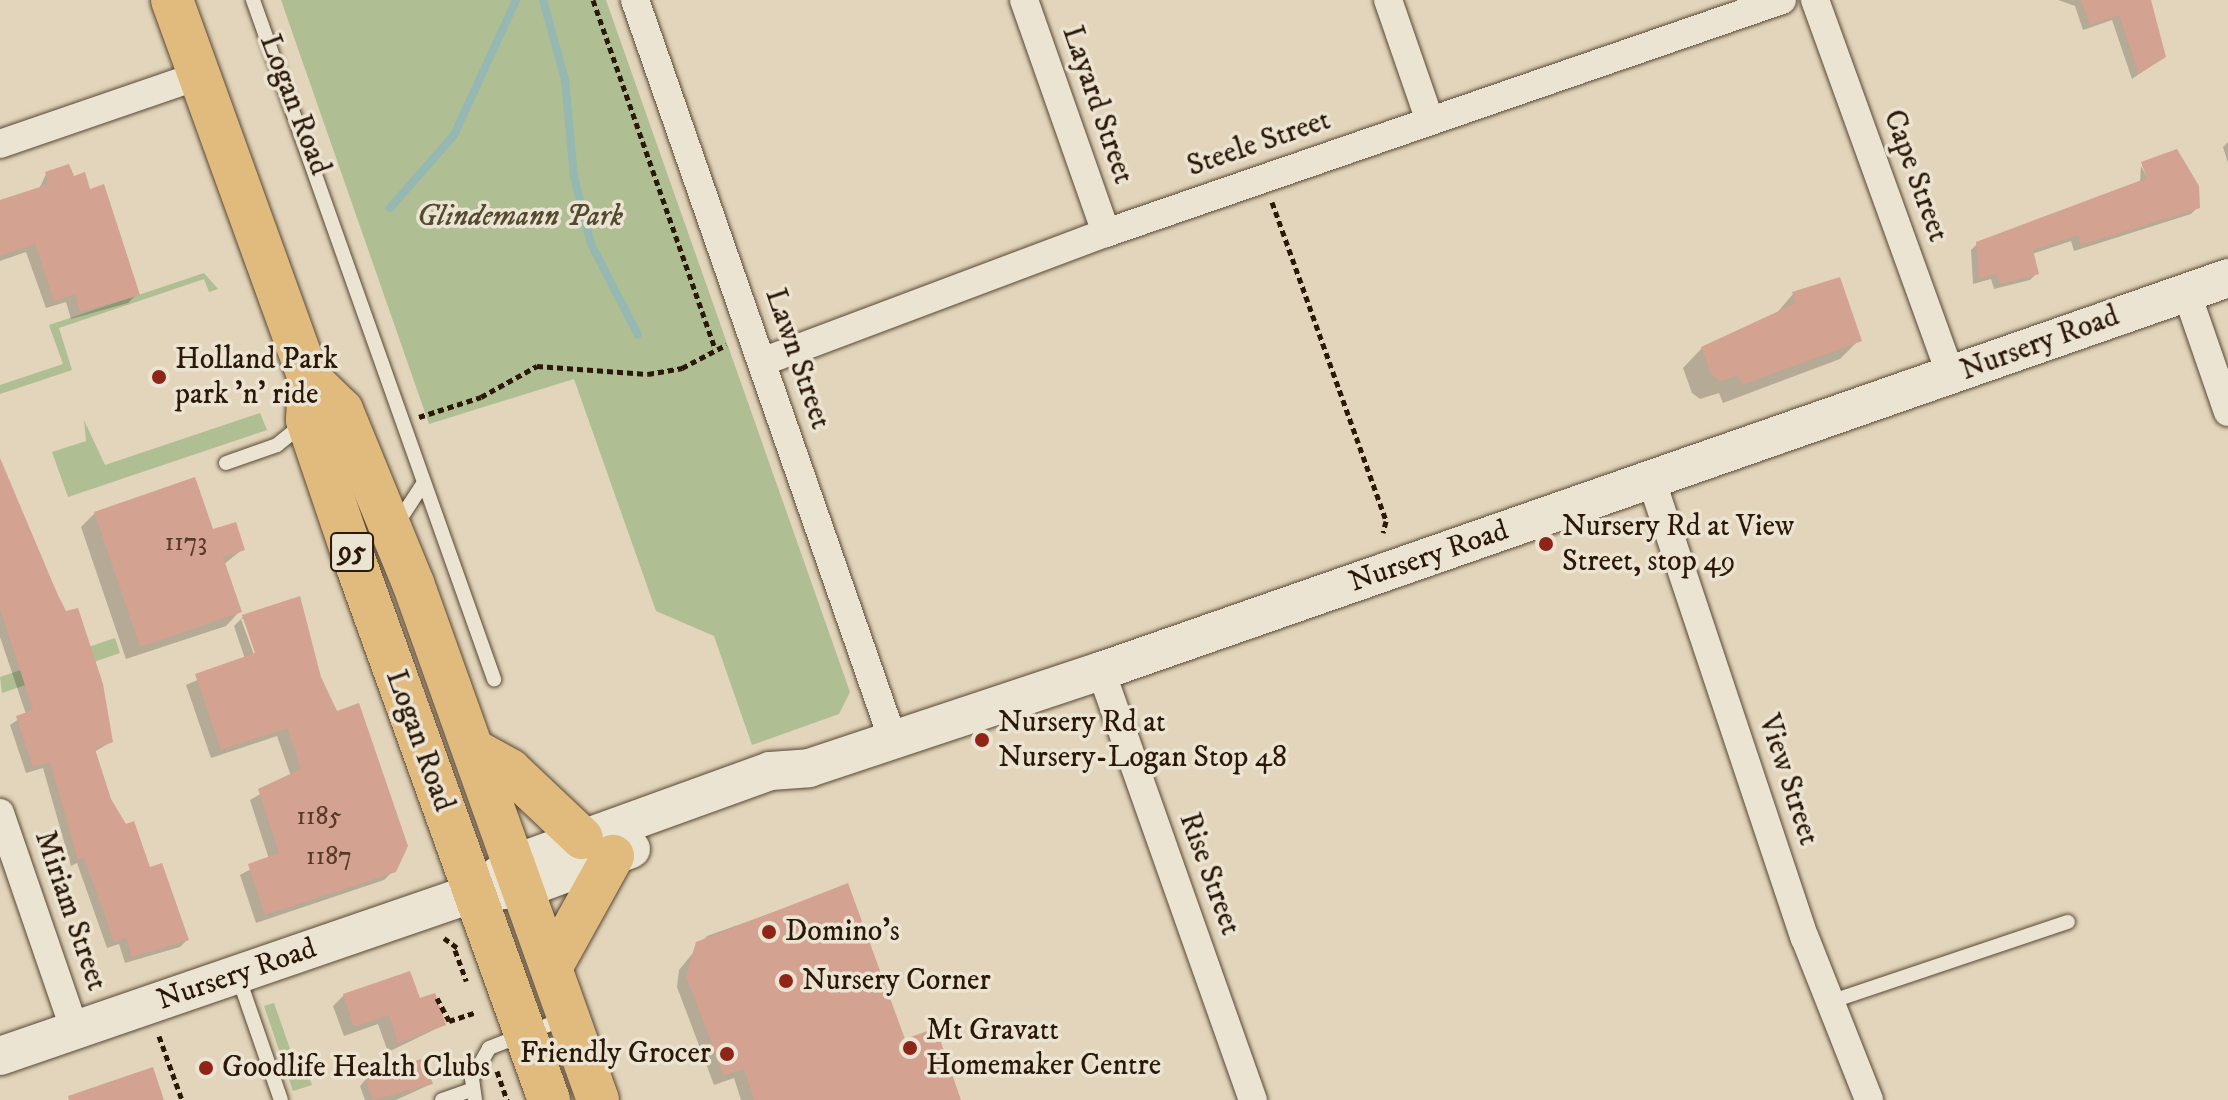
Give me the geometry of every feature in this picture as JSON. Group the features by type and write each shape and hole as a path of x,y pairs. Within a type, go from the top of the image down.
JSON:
{"main road":[{"name":"Logan Road","path":"172,0 309,378 307,420 549,1100"},
{"name":"Nursery Road","path":"0,1056 474,893 598,847 778,792 809,768 1101,671 1951,376 2186,291 2227,283"},
{"name":"Logan Road","path":"309,378 342,410 392,532 476,751 598,1100"},
{"path":"476,751 510,770 598,847 552,966"}],"street":[{"name":"Lawn Street","path":"635,0 893,740"},
{"name":"Layard Street","path":"1024,0 1106,233"},
{"path":"1388,0 1430,121"},
{"name":"Steele Street","path":"758,350 1782,0"},
{"name":"Cape Street","path":"1815,0 1951,376"},
{"path":"0,144 200,75"},
{"path":"2186,291 2228,412"},
{"name":"View Street","path":"1651,479 1830,1002 1869,1100"},
{"name":"Rise Street","path":"1101,671 1253,1100"},
{"name":"Miriam Street","path":"0,813 75,1031"}],"lane":[{"name":"Logan Road","path":"253,0 332,205 401,423 494,679"},
{"path":"226,463 277,445 307,420"},
{"path":"392,532 423,484"},
{"path":"1830,1002 2068,922"},
{"path":"238,975 281,1100"},
{"path":"455,1098 489,1048 570,1017"}],"path":[{"path":"593,0 715,348"},
{"path":"1264,178 1386,521 1383,533"},
{"path":"401,423 481,397 537,366 648,374 682,368 715,348 758,350"},
{"path":"442,933 455,950 466,981"},
{"path":"455,950 464,947"},
{"path":"437,998 449,1021 476,1012"},
{"path":"159,1036 182,1100"},
{"path":"497,1070 507,1100"}],"green space":[{"name":"Glindemann Park","path":"281,0 606,0 850,692 839,714 752,745 714,636 656,611 574,379 429,424"},
{"path":"204,273 218,289 209,292 204,279 59,328 72,370 0,394 0,385 63,364 49,325"},
{"path":"260,413 267,430 68,497 52,452 86,441 84,420 105,465"},
{"path":"115,638 120,653 2,693 0,677"},
{"path":"274,1003 295,1063 303,1061 312,1085 293,1091 264,1006"}],"building":[{"path":"2081,0 2151,0 2166,57 2139,74 2119,15 2090,25"},
{"path":"2177,149 2199,186 2200,208 2081,245 2078,235 2033,250 2039,274 2000,284 1997,274 1979,279 1976,242 2147,178 2141,162"},
{"path":"69,164 74,176 85,172 90,189 104,184 140,295 80,312 75,294 54,301 35,244 0,256 0,200 49,184 45,172"},
{"path":"1840,277 1862,341 1742,385 1738,375 1720,381 1711,374 1701,347 1796,303 1792,292"},
{"path":"0,458 66,611 78,608 103,684 113,742 95,749 111,799 126,824 134,821 150,867 162,863 189,940 132,957 126,938 114,942 84,858 78,860 50,762 33,767 16,716 33,710 0,609"},
{"path":"195,477 213,529 236,522 245,550 223,557 242,612 140,647 94,512"},
{"path":"300,596 321,677 337,711 359,703 408,846 396,872 265,915 248,864 279,853 258,789 301,769 287,728 221,750 195,674 255,653 242,615"},
{"name":"Nursery Corner","path":"848,883 905,1039 936,1028 961,1100 754,1100 744,1069 724,1076 686,976 696,942"},
{"path":"410,971 420,998 435,993 446,1025 398,1043 389,1015 354,1027 343,994"},
{"path":"424,1058 433,1084 373,1100 365,1078"},
{"path":"153,1067 164,1100 69,1100 68,1096"}],"waterway":[{"path":"390,208 454,135 516,0"},
{"path":"543,0 565,80 574,177 591,244 638,335"}],"place":[{"name":"Holland Park park 'n' ride","path":"159,377"},
{"name":"Nursery Rd at View Street, stop 49","path":"1546,544"},
{"name":"Nursery Rd at Nursery-Logan Stop 48","path":"982,740"},
{"name":"Domino's","path":"769,932"},
{"name":"Nursery Corner","path":"786,981"},
{"name":"Mt Gravatt Homemaker Centre","path":"910,1048"},
{"name":"Friendly Grocer","path":"727,1054"},
{"name":"Goodlife Health Clubs","path":"206,1068"}]}
